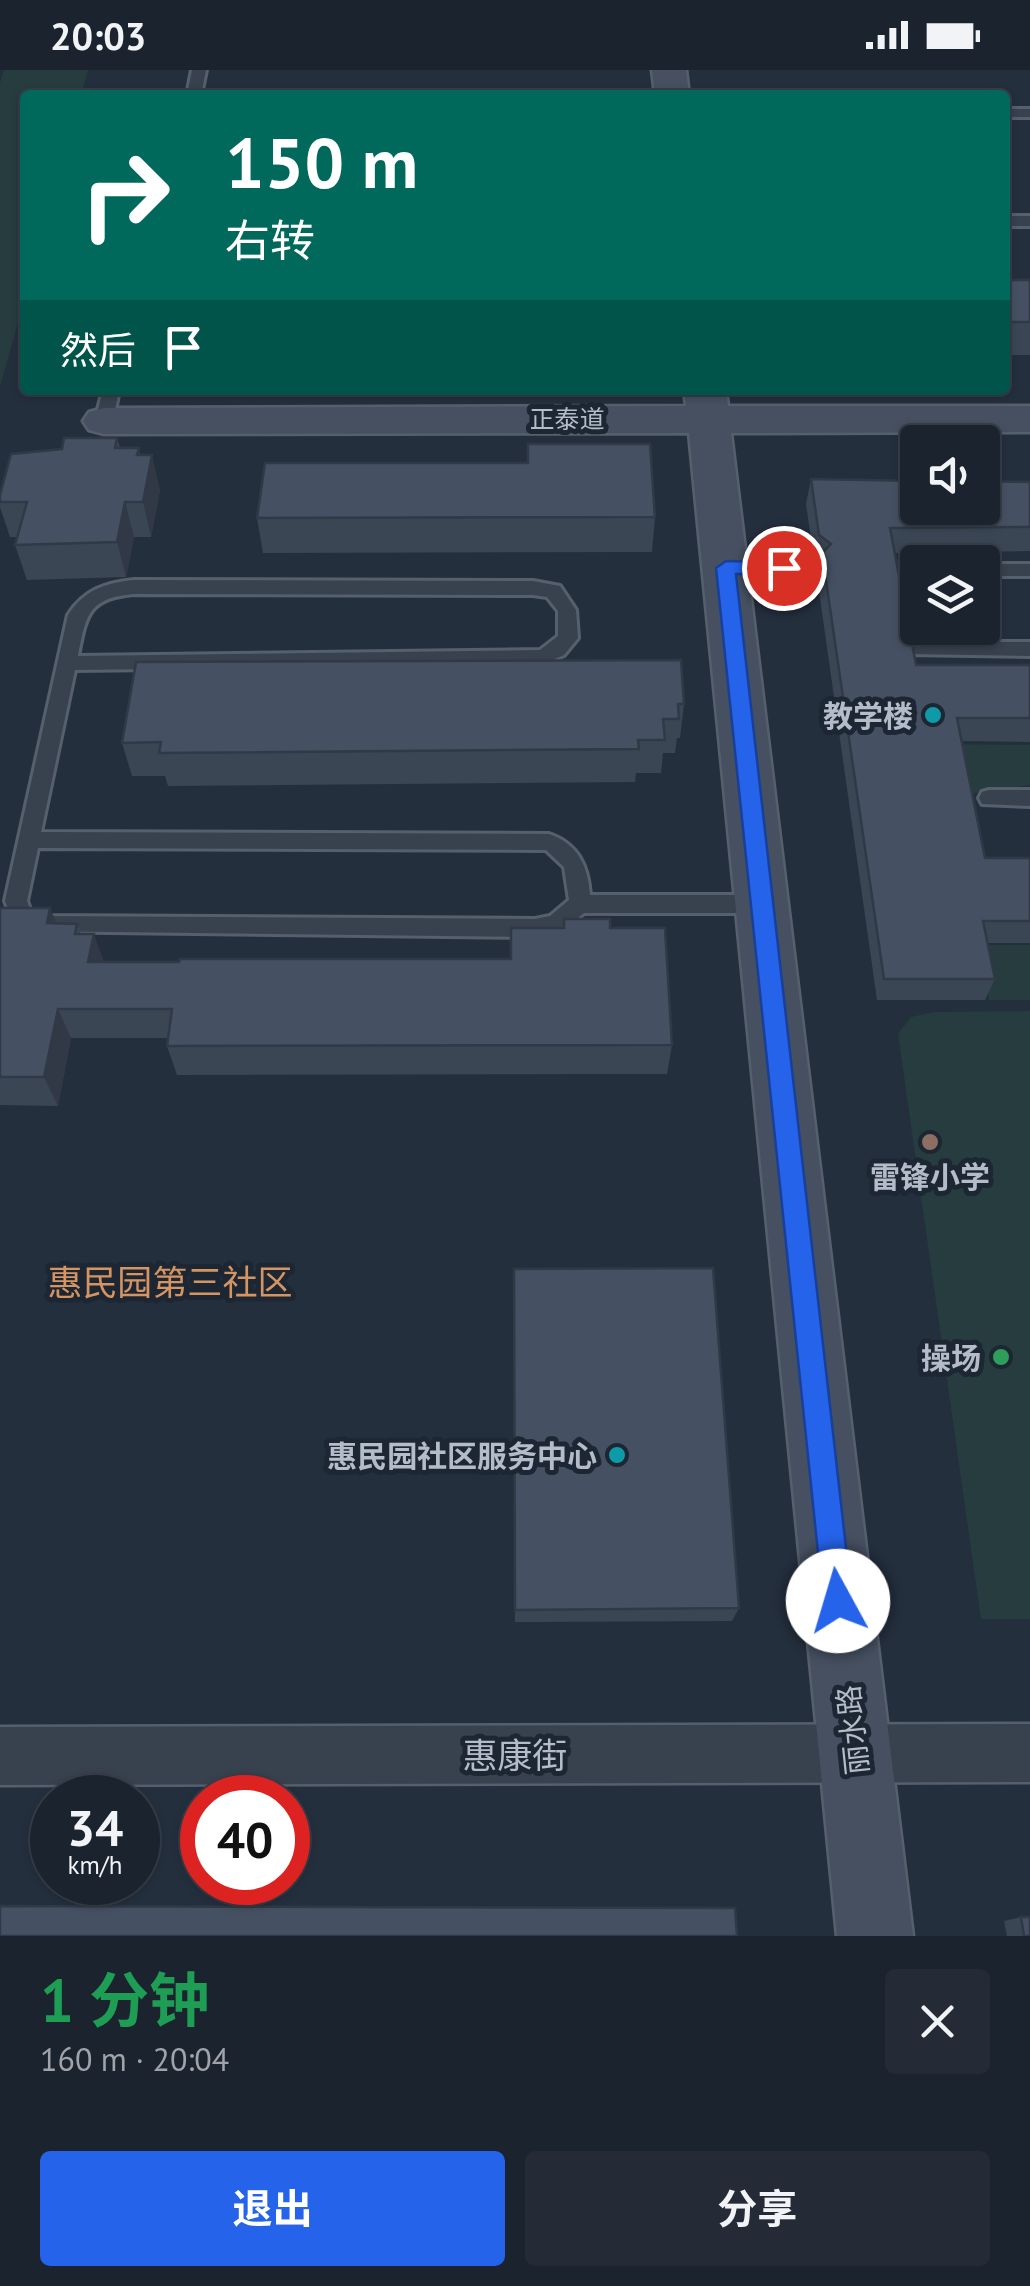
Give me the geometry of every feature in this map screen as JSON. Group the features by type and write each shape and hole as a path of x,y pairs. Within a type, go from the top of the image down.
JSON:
{"street":[{"name":"正泰道","path":"107,406 706,404 1030,418"},
{"name":"丽水路","path":"706,404 875,1936"},
{"name":"惠康街","path":"0,1756 1030,1753"}],"lane":[{"path":"726,568 813,569"},
{"path":"1000,570 1030,570"},
{"path":"67,663 543,657 558,650 568,638 567,610 553,592 534,588 106,589 87,600 76,615 32,840 16,901 22,918 36,925 535,928 556,923 580,904 762,904"},
{"path":"913,645 914,649 1030,649"},
{"path":"988,798 1030,798"},
{"path":"32,840 548,842 566,850 579,869 580,904"}],"green space":[{"path":"4,70 88,70 82,90 20,90 20,315 0,387 0,83"},
{"path":"925,744 1030,745 1030,785 974,793 932,793"},
{"path":"978,945 1030,945 1030,1000 989,1000"},
{"path":"1030,1011 1030,1619 981,1619 898,1034 911,1017 934,1012"}],"building":[{"path":"1010,280 1030,280 1030,322 1010,322"},
{"path":"64,438 117,438 115,448 139,448 137,455 152,455 143,502 125,502 117,542 15,545 27,502 0,502 11,454 62,449"},
{"path":"528,444 650,444 655,517 257,518 265,463 528,463"},
{"name":"教学楼","path":"811,479 900,481 900,525 1000,525 1000,481 1030,482 1030,527 890,528 900,581 900,645 912,645 916,665 1030,665 1030,718 957,718 985,858 1030,858 1030,921 983,921 995,979 884,979 822,553 831,544 819,535"},
{"path":"681,660 684,704 678,704 679,719 663,719 665,740 638,740 639,749 159,753 161,742 122,743 136,662"},
{"path":"0,908 50,908 47,923 77,924 75,934 94,934 88,962 511,959 511,928 564,928 564,919 610,919 610,928 665,928 672,1045 167,1046 172,1009 58,1009 44,1077 0,1077"},
{"name":"惠民园社区服务中心","path":"713,1268 739,1608 515,1610 514,1269"},
{"path":"0,1906 735,1908 737,1936 0,1936"},
{"path":"1021,1917 1030,1917 1030,1936 1024,1936"}],"place":[{"name":"教学楼","path":"933,715"},
{"name":"雷锋小学","path":"930,1142"},
{"name":"操场","path":"1001,1357"},
{"name":"惠民园社区服务中心","path":"617,1455"}],"district":[{"name":"惠民园第三社区","path":"170,1282"}],"route":[{"path":"784,568 726,568 838,1601"}]}
